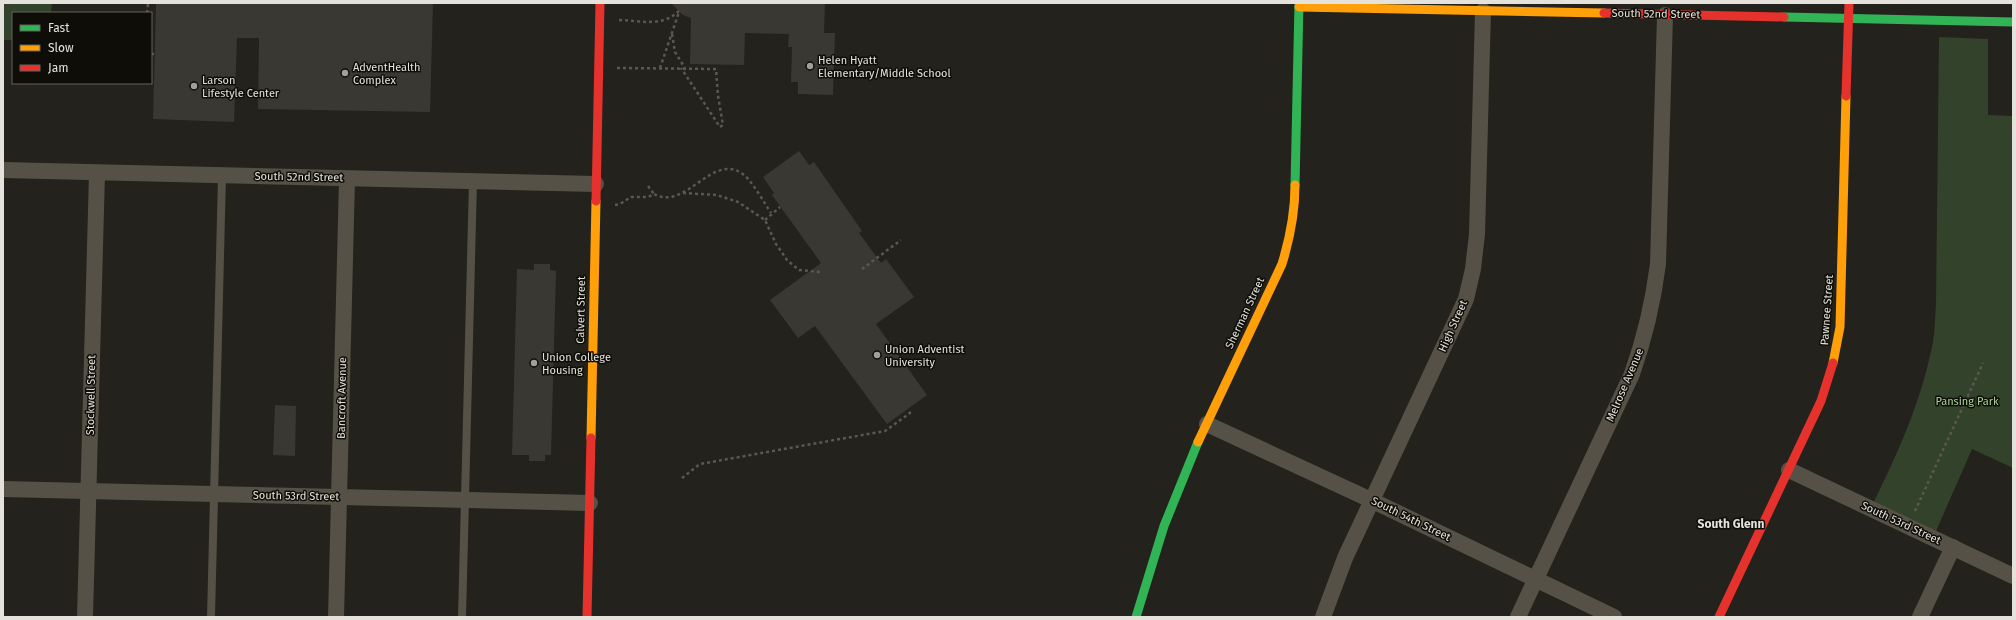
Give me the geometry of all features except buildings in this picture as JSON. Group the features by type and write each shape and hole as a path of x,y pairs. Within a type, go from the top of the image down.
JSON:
{"street":[{"name":"Calvert Street","path":"586,617 590,503 600,3"},
{"name":"Pawnee Street","path":"1719,617 1789,470 1829,380 1840,327 1849,3"},
{"name":"South 52nd Street","path":"1299,5 1483,11 2013,22"},
{"name":"Sherman Street","path":"1136,617 1162,532 1179,486 1282,264 1290,236 1295,208 1299,5"},
{"name":"High Street","path":"1323,617 1345,558 1371,500 1456,323 1466,299 1473,269 1477,234 1483,11"},
{"name":"Melrose Avenue","path":"1518,617 1632,374 1645,336 1653,300 1658,264 1666,15"},
{"name":"South 52nd Street","path":"3,170 596,184"},
{"name":"Stockwell Street","path":"85,617 97,173"},
{"name":"Bancroft Avenue","path":"336,617 347,179"},
{"name":"South 54th Street","path":"1207,424 1371,500 1614,617"},
{"name":"South 53rd Street","path":"1789,470 2013,576"},
{"name":"South 53rd Street","path":"3,489 590,503"},
{"path":"1920,617 1953,547"}],"lane":[{"path":"211,617 222,176"},
{"path":"462,617 473,181"}],"path":[{"path":"619,20 662,22 671,19 679,11 660,68"},
{"path":"672,33 675,52 685,68"},
{"path":"598,67 685,68 716,69 718,96 723,125 720,127 680,68"},
{"path":"648,186 654,194 660,198 667,198 682,193 716,172 726,170 735,171 745,175 771,213"},
{"path":"682,193 717,195 738,202 765,220 776,244 787,260 799,270 820,272"},
{"path":"615,205 620,204 631,197 648,197 654,194"},
{"path":"765,220 771,213 780,207"},
{"path":"862,268 901,240"},
{"path":"1915,510 1983,363"},
{"path":"682,478 700,464 884,432 910,414 907,410"}],"green space":[{"path":"3,3 52,3 51,12 12,12 12,40 3,40"},
{"name":"Pansing Park","path":"1939,37 1988,39 1988,115 2013,116 2013,468 1972,449 1933,538 1871,508 1890,469 1914,411 1927,369 1933,342 1936,304"}],"traffic: fast":[{"path":"1295,185 1299,3"},
{"path":"1784,17 2013,22"},
{"path":"1136,617 1164,526 1198,442"}],"traffic: slow":[{"path":"1299,7 1604,13"},
{"path":"1833,363 1840,327 1846,96"},
{"path":"1198,442 1282,264 1292,225 1295,185"},
{"path":"591,438 596,201"}],"traffic: jam":[{"path":"596,201 600,3"},
{"path":"1846,96 1849,3"},
{"path":"1604,13 1784,17"},
{"path":"1719,617 1821,401 1833,363"},
{"path":"587,617 591,438"}],"place":[{"name":"Helen Hyatt Elementary/Middle School","path":"810,66"},
{"name":"AdventHealth Complex","path":"345,73"},
{"name":"Larson Lifestyle Center","path":"194,86"},
{"name":"Union Adventist University","path":"877,355"},
{"name":"Union College Housing","path":"534,363"}],"district":[{"name":"South Glenn","path":"1731,524"}]}
